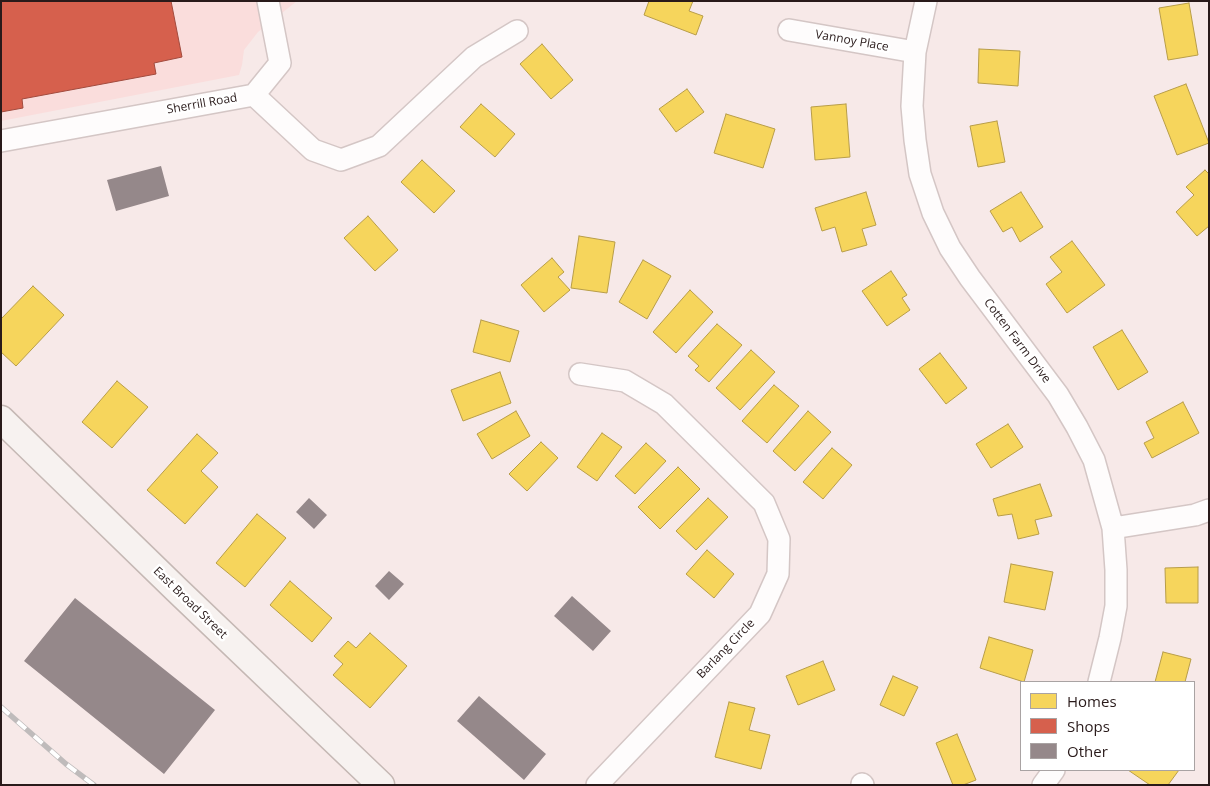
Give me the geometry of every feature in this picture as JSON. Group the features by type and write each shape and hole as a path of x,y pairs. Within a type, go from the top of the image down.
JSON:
{"main road":[{"name":"East Broad Street","path":"1,420 381,785"}],"street":[{"path":"254,95 280,62 268,1"},
{"name":"Cotten Farm Drive","path":"926,1 915,52 912,106 920,174 933,213 950,248 970,278 1058,395 1078,427 1094,460 1113,528 1116,606 1099,681"},
{"name":"Vannoy Place","path":"789,30 915,52"},
{"name":"Sherrill Road","path":"1,141 254,95 313,150 341,160 379,146 474,57 517,31"},
{"name":"Barlang Circle","path":"580,374 625,381 664,404 764,503 779,539 778,574 760,614 596,785"},
{"path":"1113,528 1196,515 1209,510"},
{"path":"1043,785 1053,771"}],"shaded area":[{"path":"1,1 297,1 258,32 244,50 239,75 1,121"}],"building: Homes":[{"path":"649,1 693,1 689,11 703,16 696,35 644,15"},
{"path":"1189,3 1198,55 1168,60 1159,8"},
{"path":"542,44 573,80 551,99 520,64"},
{"path":"979,49 1020,51 1018,86 978,83"},
{"path":"1186,84 1209,143 1177,155 1154,96"},
{"path":"687,89 704,112 676,132 659,109"},
{"path":"481,104 515,134 495,157 460,127"},
{"path":"846,104 850,157 815,160 811,107"},
{"path":"726,114 775,129 763,168 714,153"},
{"path":"997,121 1005,162 978,167 970,126"},
{"path":"422,160 455,191 434,213 401,182"},
{"path":"1205,170 1209,174 1209,226 1197,236 1176,212 1194,195 1186,187"},
{"path":"866,192 876,225 862,229 867,245 842,252 835,227 822,231 815,208"},
{"path":"1021,192 1043,227 1020,242 1012,227 1003,232 990,211"},
{"path":"368,216 398,250 375,271 344,238"},
{"path":"579,236 615,242 607,293 571,288"},
{"path":"1072,241 1105,285 1067,313 1046,284 1062,272 1050,257"},
{"path":"552,258 564,272 558,277 570,290 544,312 521,285"},
{"path":"643,260 671,276 647,319 619,302"},
{"path":"891,271 907,295 902,298 910,310 887,326 862,291"},
{"path":"33,286 64,315 16,366 1,352 1,319"},
{"path":"690,290 713,312 676,353 653,332"},
{"path":"481,320 519,331 510,362 473,352"},
{"path":"717,324 742,345 709,382 695,370 699,366 688,356"},
{"path":"1122,330 1148,372 1118,390 1093,347"},
{"path":"751,350 775,372 740,410 716,388"},
{"path":"940,353 967,388 946,404 919,369"},
{"path":"500,372 511,403 463,421 451,390"},
{"path":"117,381 148,407 112,448 82,422"},
{"path":"774,385 799,406 767,443 742,421"},
{"path":"1183,402 1199,433 1152,458 1144,443 1154,438 1146,422"},
{"path":"516,411 530,436 492,459 477,434"},
{"path":"808,411 831,432 795,471 773,451"},
{"path":"1008,424 1023,447 991,468 976,444"},
{"path":"602,433 622,447 597,481 577,467"},
{"path":"197,434 218,453 201,471 218,487 185,524 147,490"},
{"path":"541,442 558,458 527,491 509,474"},
{"path":"646,443 666,461 635,494 615,476"},
{"path":"832,448 852,465 823,499 803,482"},
{"path":"678,467 700,489 660,529 638,507"},
{"path":"1040,484 1052,516 1035,520 1039,534 1018,539 1012,514 998,516 993,499"},
{"path":"708,498 728,517 696,550 676,531"},
{"path":"257,514 286,538 245,587 216,563"},
{"path":"707,550 734,574 714,598 686,574"},
{"path":"1011,564 1053,572 1045,610 1004,602"},
{"path":"1198,567 1198,603 1166,603 1165,568"},
{"path":"290,581 332,618 312,642 270,605"},
{"path":"370,633 407,666 370,708 333,675 343,664 334,656 348,641 356,648"},
{"path":"989,637 1033,650 1024,681 980,668"},
{"path":"1163,652 1191,659 1185,681 1155,681"},
{"path":"823,661 835,690 798,705 786,676"},
{"path":"893,676 918,687 904,716 880,705"},
{"path":"729,702 755,708 749,730 770,735 761,769 715,757"},
{"path":"957,734 976,780 963,785 953,785 936,743"},
{"path":"1129,771 1178,771 1168,785 1150,785"}],"building: Shops":[{"path":"1,1 171,1 182,57 154,63 156,74 22,99 23,108 1,112"}],"building: Other":[{"path":"161,166 169,196 116,211 107,180"},
{"path":"309,498 327,515 314,529 296,512"},
{"path":"389,571 404,584 389,600 375,586"},
{"path":"572,596 611,631 593,651 554,616"},
{"path":"75,598 215,710 164,774 24,661"},
{"path":"479,696 546,754 524,780 457,721"}],"railway":[{"path":"1,707 66,764 94,785"}]}
